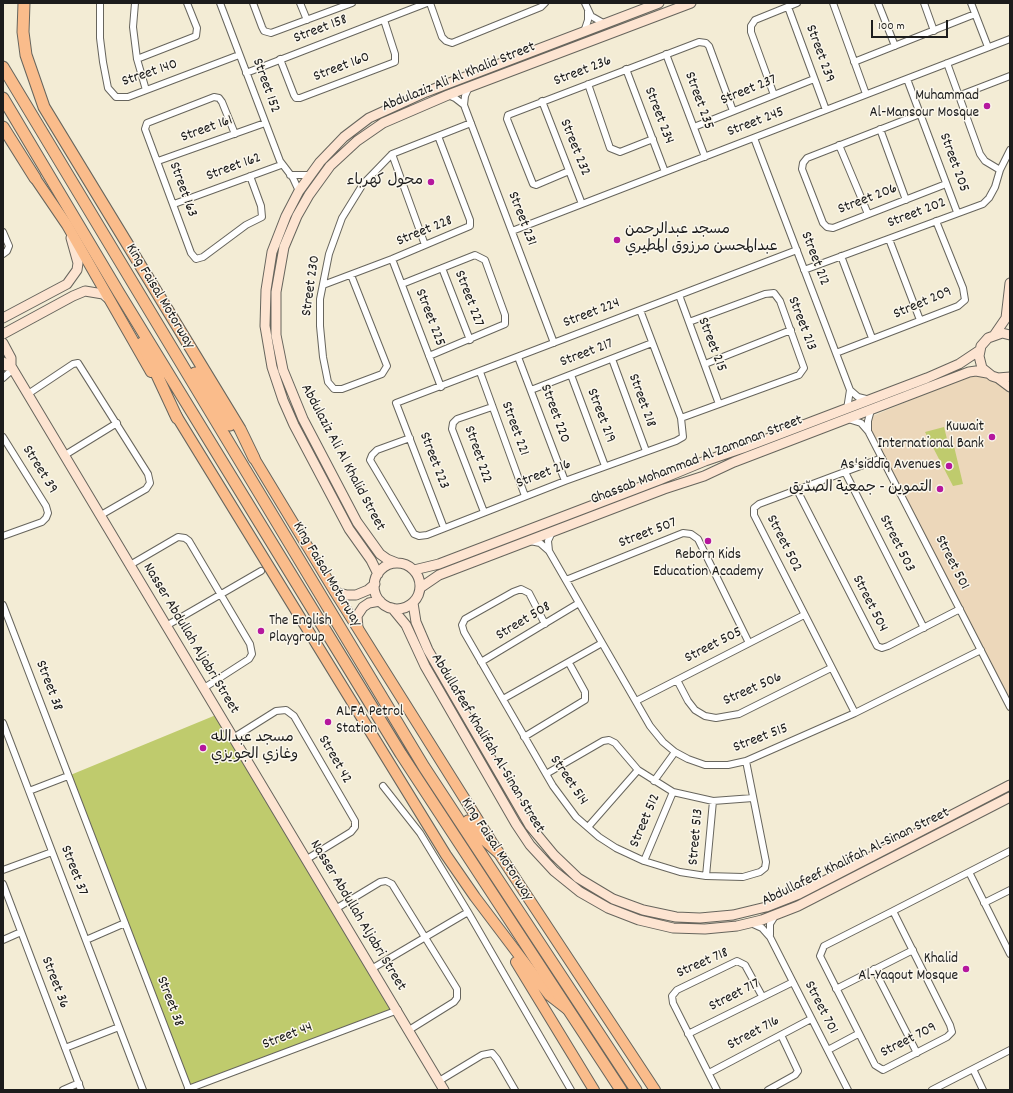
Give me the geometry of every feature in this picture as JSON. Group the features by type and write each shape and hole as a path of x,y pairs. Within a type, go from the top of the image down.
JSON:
{"highway":[{"path":"24,3 23,32 26,55 44,107 240,429 254,458"},
{"name":"King Faisal Motorway","path":"3,67 424,767 636,1090"},
{"name":"King Faisal Motorway","path":"3,98 119,294 396,748 621,1090"},
{"path":"3,127 35,178"},
{"path":"3,135 35,178"},
{"path":"119,294 177,418"},
{"path":"152,314 167,332 234,432 254,458"},
{"path":"424,767 439,780 474,829 498,852"}],"main road":[{"name":"King Faisal Motorway","path":"35,178 67,226 177,418 270,566 433,834 490,917 549,994 567,1009"},
{"name":"King Faisal Motorway","path":"254,458 335,592 498,852 655,1090"},
{"path":"490,917 501,939 594,1090"}],"street":[{"name":"Street 140","path":"100,3 101,50 109,91 113,95 122,98 239,55"},
{"path":"135,3 133,27 137,59 146,90"},
{"path":"137,59 196,36 197,28 187,3"},
{"name":"Street 152","path":"220,3 281,165 290,175 299,191"},
{"path":"253,3 262,27 268,32 277,32 352,3"},
{"path":"300,3 307,20"},
{"path":"429,3 442,37 446,41 452,42 542,7 545,3"},
{"name":"Street 158","path":"246,73 384,20 410,6 429,3"},
{"path":"584,32 588,20 588,11 585,3"},
{"name":"Abdulaziz Ali Al Khalid Street","path":"378,574 371,560 349,530 294,425 278,388 269,357 265,315 269,264 281,227 299,191 310,175 337,144 369,118 414,97 659,3"},
{"name":"Abdulaziz Ali Al Khalid Street","path":"397,563 386,559 380,554 362,530 298,407 280,356 275,324 276,292 282,258 292,226 309,195 330,166 357,141 378,126 401,114 448,95 691,3"},
{"path":"774,95 751,32 751,26 755,20 797,3"},
{"path":"833,3 866,94"},
{"path":"878,3 895,46"},
{"path":"924,3 934,30"},
{"path":"971,3 988,47"},
{"name":"Street 239","path":"788,6 826,110"},
{"path":"588,11 595,19 605,24"},
{"path":"854,62 975,14"},
{"name":"Street 160","path":"280,59 296,98 308,95 395,62 396,58 384,20"},
{"name":"Street 245","path":"512,231 1010,39"},
{"name":"Street 236","path":"569,171 536,185 530,181 507,119 508,115 511,112 699,42 706,43 709,46 733,111"},
{"path":"530,53 530,58 533,63"},
{"name":"Street 235","path":"666,54 705,157"},
{"path":"520,56 524,60 524,66"},
{"path":"947,63 980,154 984,161 1000,170"},
{"name":"Street 234","path":"626,69 665,172"},
{"path":"958,96 1010,76"},
{"name":"Street 237","path":"694,126 814,79"},
{"name":"Street 205","path":"907,79 957,212"},
{"path":"588,84 610,148 620,152 653,139"},
{"path":"464,105 465,96 469,87"},
{"path":"448,95 464,105"},
{"name":"Street 163","path":"235,134 219,98 214,98 147,123 146,129 191,253 196,259 204,257 246,225 262,217 261,206 250,176"},
{"name":"Street 232","path":"542,101 582,204"},
{"name":"Street 231","path":"464,105 554,343"},
{"name":"Street 206","path":"920,114 807,158 803,163 802,169 823,223 827,227 834,228 946,184"},
{"name":"Street 161","path":"158,161 264,123"},
{"name":"Street 230","path":"351,275 387,366 382,374 342,390 334,389 330,386 323,357 320,326 323,285 329,254 342,218 363,184 392,154 471,123"},
{"path":"880,129 906,200"},
{"name":"Street 228","path":"323,285 392,259 470,226 470,220 438,136"},
{"name":"Street 212","path":"754,138 850,390"},
{"path":"839,145 868,214"},
{"name":"Street 202","path":"804,270 957,212 983,204 989,198 1010,150"},
{"path":"392,154 425,245"},
{"name":"Street 162","path":"174,204 281,165"},
{"path":"290,175 310,175"},
{"name":"Street 209","path":"836,353 958,306 965,300 963,288 936,221"},
{"path":"3,318 32,304 67,284 77,270 78,262 67,226"},
{"path":"3,232 9,246 7,251 3,254"},
{"path":"889,239 920,320"},
{"name":"Street 224","path":"396,403 797,250"},
{"path":"402,284 475,255 485,260 505,315 505,324 429,356"},
{"path":"841,256 872,338"},
{"name":"Street 225","path":"392,259 441,387"},
{"name":"Street 227","path":"442,268 470,340"},
{"name":"Ghassab Mohammad Al Zamanan Street","path":"414,570 439,564 704,461 944,371 980,350 984,341 995,334 1006,318 1010,283"},
{"path":"4,335 73,296 85,292 103,294 110,301"},
{"name":"Street 213","path":"681,418 799,375 804,368 780,301 774,293 765,294 689,322"},
{"name":"Street 215","path":"679,295 719,404"},
{"path":"32,304 38,307 40,311 38,315"},
{"name":"Street 216","path":"410,438 377,450 372,455 370,460 414,534 419,536 427,535 525,496 683,437 681,418 640,310"},
{"path":"705,364 791,330"},
{"path":"995,334 1010,335"},
{"name":"Nasser Abdullah Aljabri Street","path":"3,343 10,358 9,366 65,455 233,738 373,968 444,1090"},
{"name":"Street 217","path":"531,390 652,344"},
{"path":"980,350 980,362 986,373 998,378 1010,387"},
{"name":"Street 220","path":"518,357 565,481"},
{"name":"Street 218","path":"612,359 646,451"},
{"path":"28,394 73,364 78,364 117,423 148,474 150,483 146,489 101,515"},
{"path":"3,378 9,366"},
{"name":"Ghassab Mohammad Al Zamanan Street","path":"420,588 439,574 676,485 696,479 734,462 969,372 976,370 986,373"},
{"name":"Street 221","path":"480,372 525,496"},
{"name":"Street 219","path":"571,375 605,466"},
{"path":"998,378 1010,377"},
{"path":"846,409 850,390 858,397 870,400"},
{"name":"Street 223","path":"396,403 444,528"},
{"name":"Street 222","path":"484,512 452,428 453,423 457,419 492,406"},
{"path":"868,431 868,421 872,410"},
{"name":"Street 501","path":"848,419 861,423 868,431 1010,707"},
{"path":"65,455 117,423"},
{"name":"Street 39","path":"3,437 46,506 48,512 46,518 42,522 3,536"},
{"name":"Street 502","path":"855,713 754,515 754,508 759,504 882,458"},
{"path":"704,461 704,469 708,474"},
{"path":"694,466 697,471 696,479"},
{"name":"Street 503","path":"845,472 924,628"},
{"name":"Street 504","path":"796,490 875,644 879,647 885,647 960,609"},
{"path":"549,551 548,541 552,532"},
{"name":"Street 507","path":"566,580 683,533 691,534 698,539 749,643"},
{"path":"130,565 178,537 185,538 189,541 250,644 252,654 249,659 204,688"},
{"path":"528,541 540,543 549,551"},
{"name":"Street 515","path":"549,551 650,726 663,742 674,752 705,765 728,765 746,761 855,713 981,650"},
{"path":"397,563 404,564 414,570 419,578 420,588 417,598 412,603 403,608 392,608 380,601 376,593 375,584 378,574 384,567 397,563"},
{"path":"166,626 261,571"},
{"path":"335,592 347,595 356,595 368,590 375,584"},
{"name":"Street 514","path":"545,624 528,593 521,589 465,619 462,625 464,632 481,662 562,800 588,828 616,848 644,861 680,872 706,876 743,877 755,875 765,868 766,862 746,761"},
{"path":"358,628 357,620 361,610 369,603 380,601"},
{"name":"Abdullafeef Khalifah Al-Sinan Street","path":"412,603 416,622 428,650 530,826 550,851 570,871 586,884 613,899 632,907 665,915 688,918 733,916 777,903 804,891 1010,785"},
{"name":"Street 508","path":"481,662 579,603"},
{"name":"Street 38","path":"3,605 188,1089"},
{"name":"Abdullafeef Khalifah Al-Sinan Street","path":"392,608 406,625 422,661 516,824 538,854 562,879 593,901 628,917 673,928 716,929 750,923 775,916 798,906 1010,797"},
{"name":"Street 505","path":"636,701 804,615"},
{"path":"503,699 602,643"},
{"path":"524,737 585,700 585,692 569,662"},
{"name":"Street 506","path":"677,680 688,701 696,710 705,716 716,718 739,714 831,668"},
{"name":"Street 42","path":"233,738 276,711 286,710 294,716 355,821 356,827 351,832 307,859"},
{"name":"Street 37","path":"3,723 143,1090"},
{"path":"546,774 603,741 608,740 615,743 638,770 673,792 713,800 754,798"},
{"path":"3,745 10,742"},
{"path":"654,781 674,752"},
{"path":"486,771 489,769 493,770 502,786 512,796"},
{"path":"588,828 638,770"},
{"path":"29,791 68,776"},
{"path":"383,786 420,833 468,912 569,1089"},
{"name":"Street 512","path":"644,861 673,792"},
{"name":"Street 513","path":"706,876 713,800"},
{"path":"904,851 914,842 938,830 942,820 949,828"},
{"name":"Street 709","path":"894,910 952,1028 950,1035 947,1037 888,1069 881,1070 875,1065 858,1034 821,960 821,950 824,946 894,910 1010,851"},
{"path":"3,870 52,852"},
{"path":"969,872 1009,950"},
{"path":"337,908 380,882 386,881 396,889 457,990 457,998 454,1002 409,1030"},
{"name":"Street 36","path":"3,884 81,1090"},
{"path":"984,903 1010,890"},
{"path":"373,968 468,912"},
{"path":"770,937 769,927 775,916"},
{"path":"86,940 125,923"},
{"name":"Street 701","path":"750,923 762,928 770,937 848,1090"},
{"path":"3,940 21,932"},
{"path":"836,988 913,950"},
{"name":"Street 718","path":"717,1090 672,1001 673,993 737,962 745,965 762,996"},
{"path":"874,969 917,1053"},
{"name":"Street 717","path":"688,1034 762,996 793,982"},
{"name":"Street 44","path":"188,1089 398,1010"},
{"name":"Street 716","path":"708,1073 811,1018"},
{"path":"65,1048 119,1027"},
{"path":"828,1050 858,1034"},
{"path":"768,1090 798,1072 781,1035"},
{"path":"932,1090 1010,1050"},
{"path":"439,1081 482,1055 492,1053 515,1090"},
{"path":"973,1069 983,1090"},
{"path":"63,1090 79,1083"}],"shaded area":[{"path":"972,374 988,376 1005,386 1010,393 1010,707 870,430 868,418"}],"green space":[{"path":"944,427 948,443 953,442 963,484 953,486 925,432"},
{"path":"216,715 398,1010 188,1089 68,776"}],"place":[{"name":"Muhammad Al-Mansour Mosque","path":"987,106"},
{"name":"محول كهرباء","path":"431,182"},
{"name":"مسجد عبدالرحمن عبدالمحسن مرزوق المطيري","path":"617,240"},
{"name":"Kuwait International Bank","path":"992,437"},
{"name":"As'siddīq Avenues","path":"949,466"},
{"name":"التموين - جمعية الصدّيق","path":"940,489"},
{"name":"Reborn Kids Education Academy","path":"708,541"},
{"name":"The English Playgroup","path":"261,631"},
{"name":"ALFA Petrol Station","path":"328,722"},
{"name":"مسجد عبدالله وغازي الجويزي","path":"203,748"},
{"name":"Khalid Al-Yaqout Mosque","path":"966,969"}]}
